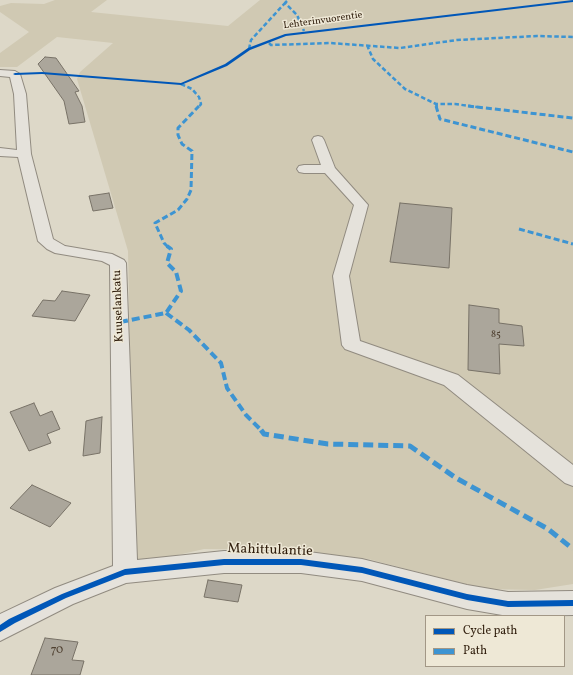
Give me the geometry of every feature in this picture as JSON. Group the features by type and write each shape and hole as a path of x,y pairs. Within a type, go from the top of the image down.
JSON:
{"street":[{"name":"Kuuselankatu","path":"0,73 15,74 20,94 24,154 46,241 52,246 61,250 106,257 118,263 126,572"},
{"path":"318,140 329,169 361,205 341,276 350,345 451,380 573,477"},
{"path":"0,152 24,154"},
{"path":"304,169 329,169"},
{"name":"Mahittulantie","path":"0,629 12,621 64,596 126,572 224,562 301,562 362,570 467,597 508,604 573,603"}],"shaded area":[{"path":"55,0 107,0 91,12 228,26 260,0 573,0 573,584 535,590 484,589 368,559 290,550 204,549 134,565 128,251 77,79 80,72 113,43 57,37 17,67 0,67 0,53 29,32 0,12 0,6 11,3 44,4"}],"building":[{"path":"45,57 56,58 79,91 75,92 82,106 85,122 69,124 64,101 38,64"},
{"path":"109,193 113,208 93,211 89,196"},
{"path":"400,203 452,208 449,268 390,262"},
{"path":"62,291 90,295 75,321 32,316 43,300 55,301"},
{"path":"469,305 499,309 499,323 522,326 524,346 499,344 500,374 468,370"},
{"path":"34,403 40,416 52,411 60,429 47,434 51,443 29,451 10,412"},
{"path":"102,417 100,453 83,456 86,421"},
{"path":"32,485 71,503 50,527 10,508"},
{"path":"208,580 242,585 238,602 204,597"},
{"path":"45,638 78,642 72,660 84,661 80,675 31,675"}],"marked path":[{"path":"287,1 285,3 297,15 304,31"},
{"path":"249,49 251,40 285,3"},
{"path":"269,43 271,45 330,43 400,48 457,40 537,36 573,37"},
{"path":"367,45 373,59 405,89 436,104 455,104 573,118"},
{"path":"120,322 166,313 181,291 176,272 167,263 171,249 164,243 155,223 178,210 187,199 191,190 192,151 182,144 178,135 178,128 201,104 199,97 192,89 181,84"},
{"path":"436,104 440,119 573,152"},
{"path":"519,229 573,244"},
{"path":"166,313 189,330 221,363 227,388 246,415 264,434 328,444 410,446 456,478 548,529 573,549"}],"cycle path":[{"name":"Lehterinvuorentie","path":"15,74 42,73 181,84 226,65 249,49 285,35 573,1"},
{"path":"0,629 12,621 64,596 125,572 224,562 301,562 362,570 467,597 508,604 573,603"}]}
